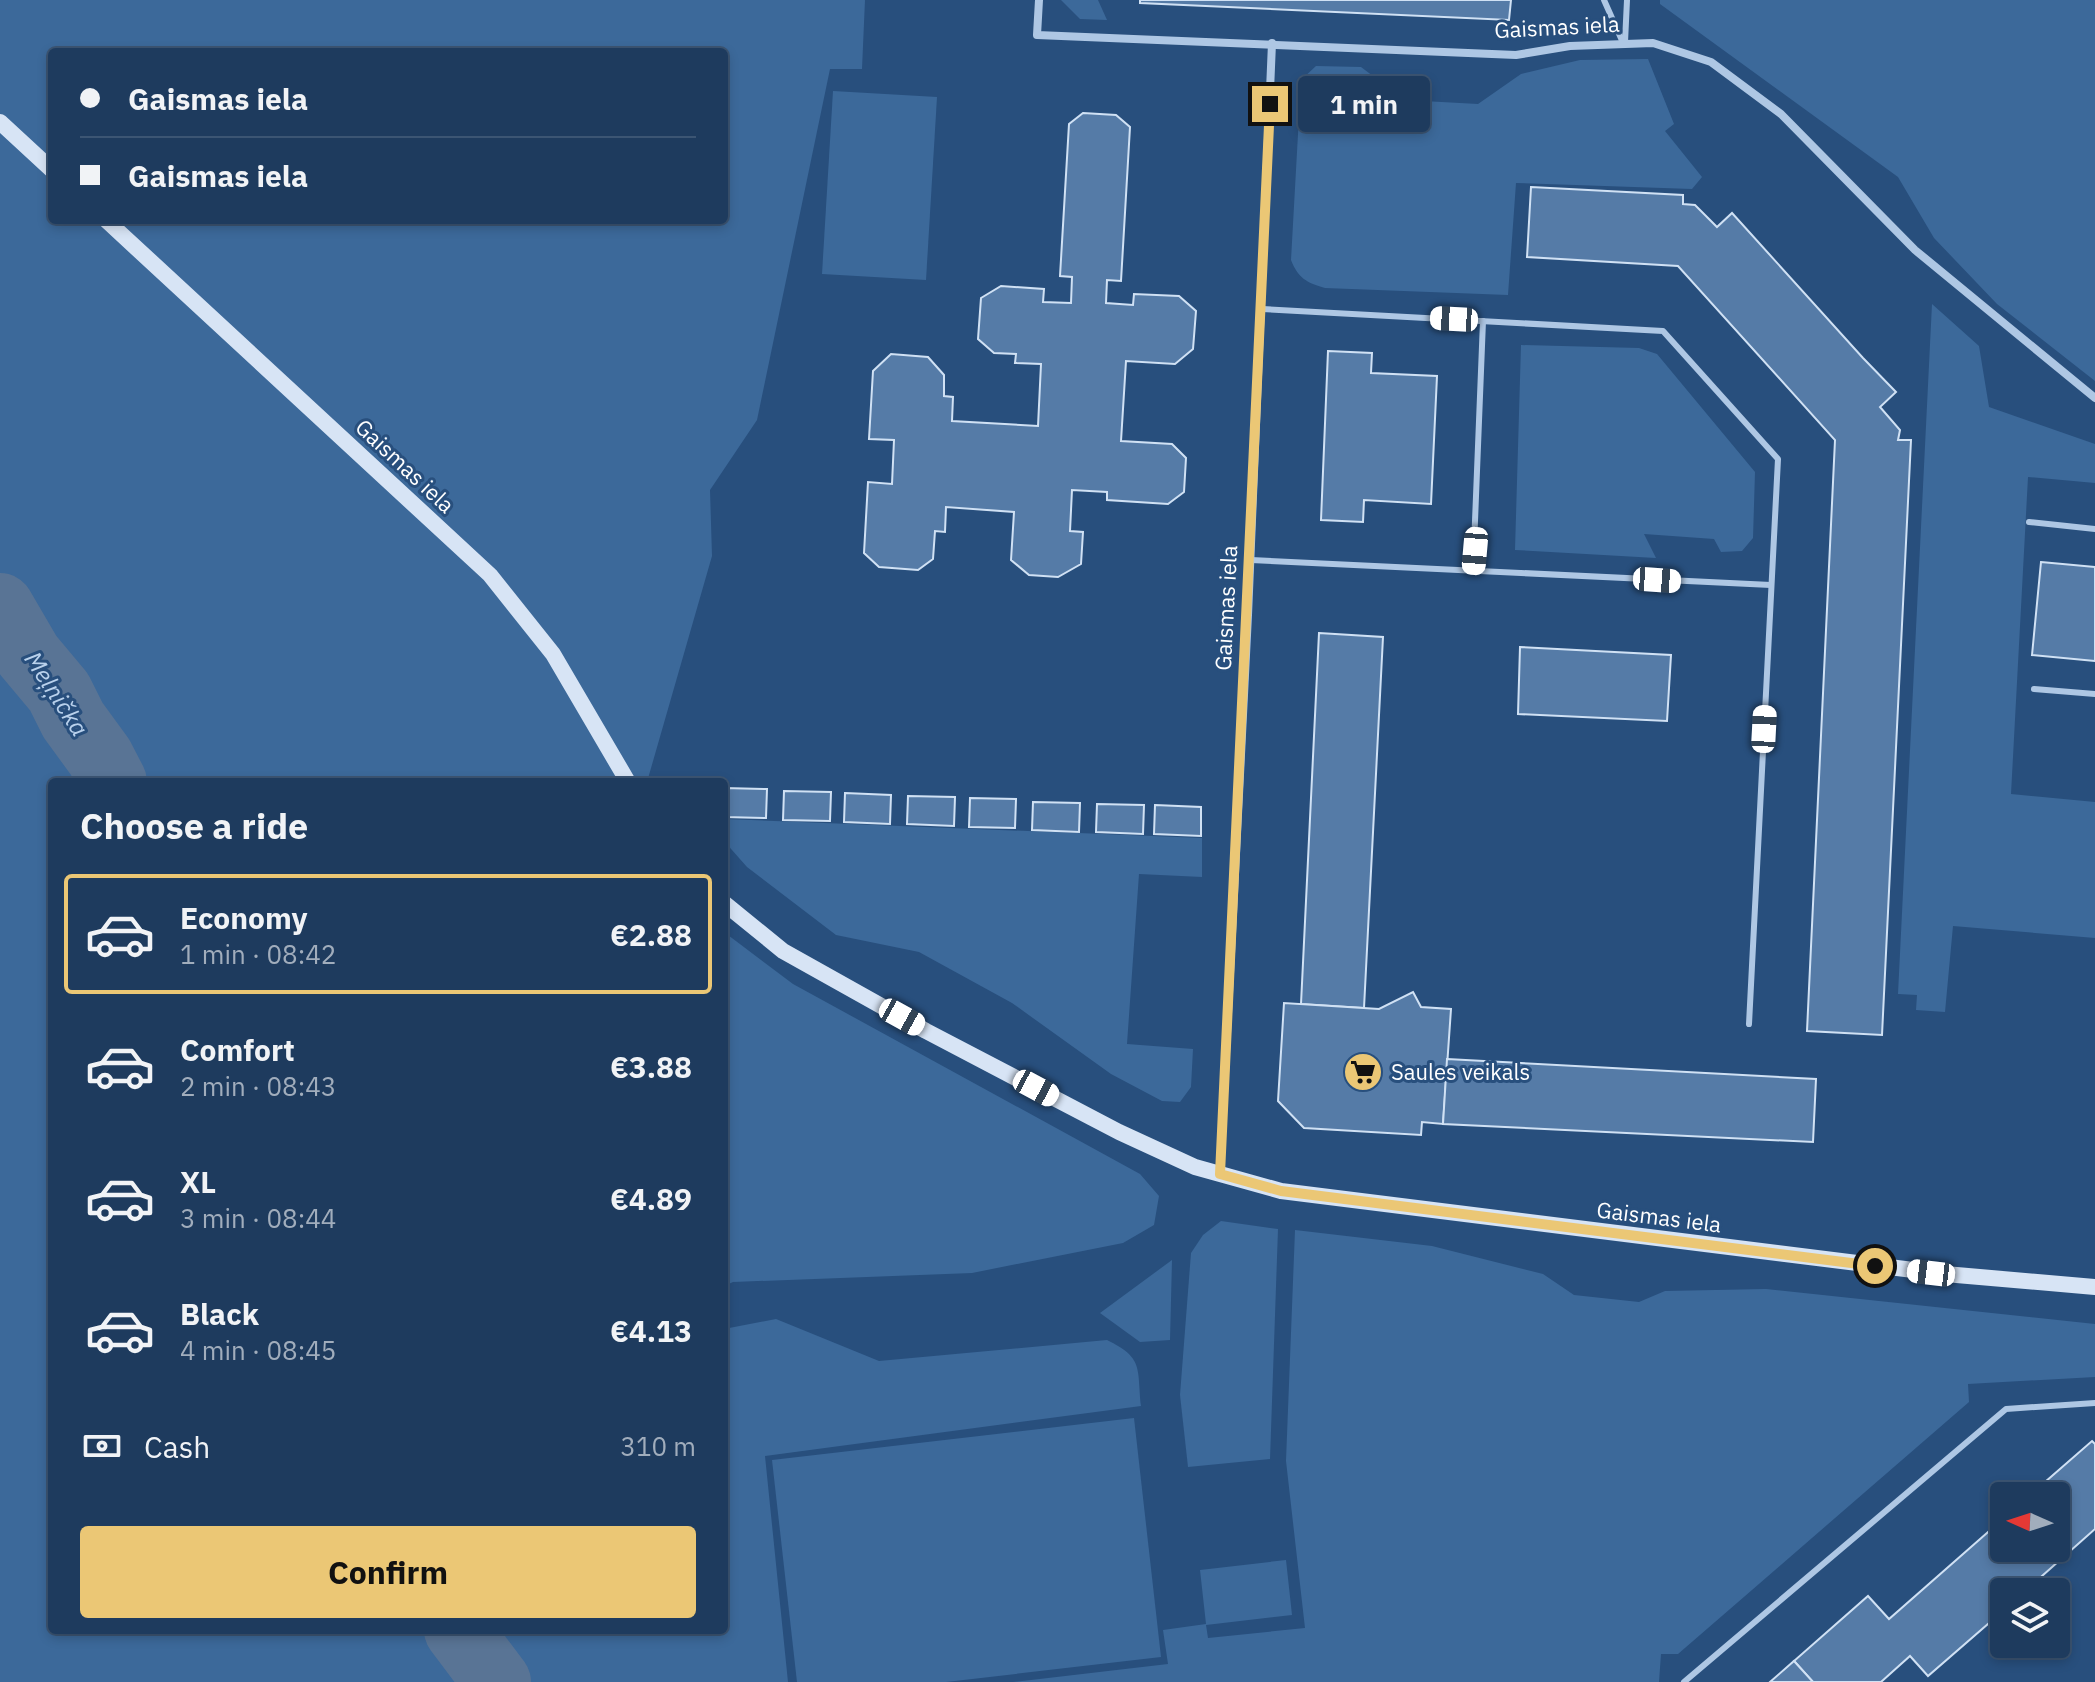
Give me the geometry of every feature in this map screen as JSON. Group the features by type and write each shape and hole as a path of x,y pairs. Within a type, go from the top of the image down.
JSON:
{"street":[{"name":"Gaismas iela","path":"1039,0 1037,35 1516,55 1570,46 1653,43 1711,62 1781,114 1915,250 2095,398"},
{"name":"Gaismas iela","path":"1220,1174 1251,560 1272,43"},
{"path":"0,122 48,166"},
{"name":"Gaismas iela","path":"110,224 490,575 553,654 626,778"},
{"name":"Gaismas iela","path":"728,906 783,951 926,1031 1119,1132 1195,1167 1281,1191 1945,1274 2095,1287"}],"lane":[{"path":"1604,0 1624,45"},
{"path":"1624,45 1627,0"},
{"path":"1262,309 1663,331 1778,459 1749,1024"},
{"path":"1473,571 1483,321"},
{"path":"2029,522 2095,529"},
{"path":"1251,560 1771,585"},
{"path":"2034,689 2095,694"},
{"path":"1684,1682 2006,1409 2095,1403"}],"shaded area":[{"path":"0,0 865,0 862,69 830,69 757,420 710,490 712,556 648,778 48,778 48,1634 728,1634 728,1328 776,1319 879,1361 1107,1340 1133,1359 1138,1373 1141,1406 765,1456 788,1682 0,1682"},
{"path":"1061,0 1098,0 1107,20 1080,19"},
{"path":"1660,0 2095,0 2095,381 1997,304 1934,238 1898,177 1660,4"},
{"path":"1648,59 1674,124 1665,131 1702,177 1692,189 1516,183 1508,295 1325,288 1308,282 1297,271 1291,260 1301,80 1316,66 1361,67 1405,100 1478,104 1521,74 1580,60"},
{"path":"833,91 937,97 926,280 822,274"},
{"path":"1932,304 1979,346 1989,407 2095,444 2095,483 2028,477 2011,794 2095,802 2095,938 1953,926 1945,1012 1916,1010 1917,995 1898,994"},
{"path":"1521,345 1639,348 1657,354 1755,472 1753,538 1742,551 1721,552 1714,539 1644,534 1656,558 1515,550"},
{"path":"728,819 1202,838 1202,877 1139,874 1127,1044 1193,1049 1191,1087 1180,1102 1162,1101 1111,1074 1012,1003 919,952 836,935 747,867 728,846"},
{"path":"728,935 793,984 1140,1174 1159,1196 1154,1225 1123,1243 972,1273 728,1284"},
{"path":"1221,1221 1278,1229 1270,1459 1188,1467 1180,1395 1191,1253 1203,1235"},
{"path":"1295,1230 1432,1246 1543,1274 1574,1295 1639,1302 1665,1291 1766,1289 2095,1324 2095,1377 1968,1384 1969,1402 1678,1654 1661,1654 1659,1682 1013,1682 1168,1664 1163,1630 1206,1624 1200,1570 1286,1560 1292,1615 1206,1625 1208,1638 1305,1628 1286,1461"},
{"path":"1172,1260 1170,1340 1140,1342 1100,1313"},
{"path":"1134,1418 1161,1657 946,1682 797,1682 772,1460"}],"building":[{"path":"1140,0 1511,0 1509,20 1140,3"},
{"path":"1083,113 1116,115 1130,127 1121,281 1107,280 1106,303 1133,305 1134,294 1179,296 1196,311 1193,349 1175,364 1126,361 1121,441 1172,444 1186,458 1184,492 1168,504 1107,500 1107,492 1072,490 1070,531 1083,532 1081,564 1058,577 1029,575 1011,560 1014,512 946,507 945,532 935,531 933,559 918,570 879,567 864,553 868,482 892,484 894,440 869,439 873,371 891,354 928,357 944,375 944,396 953,397 952,421 1038,426 1041,364 1015,363 1016,354 994,353 978,339 981,298 1001,286 1044,289 1043,302 1071,303 1072,277 1060,276 1069,124"},
{"path":"1531,187 1683,195 1683,204 1695,205 1717,227 1732,213 1896,392 1880,407 1900,430 1898,440 1911,440 1882,1035 1807,1031 1835,440 1678,266 1527,257"},
{"path":"1328,351 1372,353 1371,373 1437,376 1431,504 1364,500 1363,522 1321,520"},
{"path":"2041,562 2095,567 2095,661 2032,655"},
{"path":"1319,633 1383,637 1364,1008 1301,1004"},
{"path":"1520,647 1671,655 1667,721 1518,714"},
{"path":"728,788 767,789 766,818 728,817"},
{"path":"784,791 831,792 830,821 783,820"},
{"path":"845,793 891,795 890,824 844,822"},
{"path":"908,796 955,797 954,826 907,824"},
{"path":"970,798 1016,799 1015,828 969,827"},
{"path":"1033,802 1080,803 1079,832 1032,830"},
{"path":"1097,804 1144,805 1143,834 1096,832"},
{"path":"1155,805 1201,807 1201,836 1154,834"},
{"name":"Saules veikals","path":"1413,992 1421,1007 1451,1009 1443,1124 1422,1122 1421,1135 1304,1128 1278,1101 1284,1003 1379,1009"},
{"path":"1447,1059 1816,1079 1813,1142 1443,1124"},
{"path":"2092,1441 2095,1444 2095,1529 2070,1551 2070,1482 2045,1482"},
{"path":"1990,1530 1990,1562 2058,1562 2040,1578 1990,1578 1990,1622 1928,1676 1910,1656 1881,1682 1813,1682 1794,1661 1868,1596 1889,1619"},
{"path":"1794,1661 1813,1682 1770,1682"}],"waterway":[{"name":"Meļņička","path":"0,607 28,655 59,692 73,720 111,778"},
{"name":"Meļņička","path":"461,1634 497,1682"}],"place":[{"name":"Saules veikals","path":"1363,1072"}],"route":[{"path":"1270,104 1220,1174 1281,1191 1875,1266"}]}
